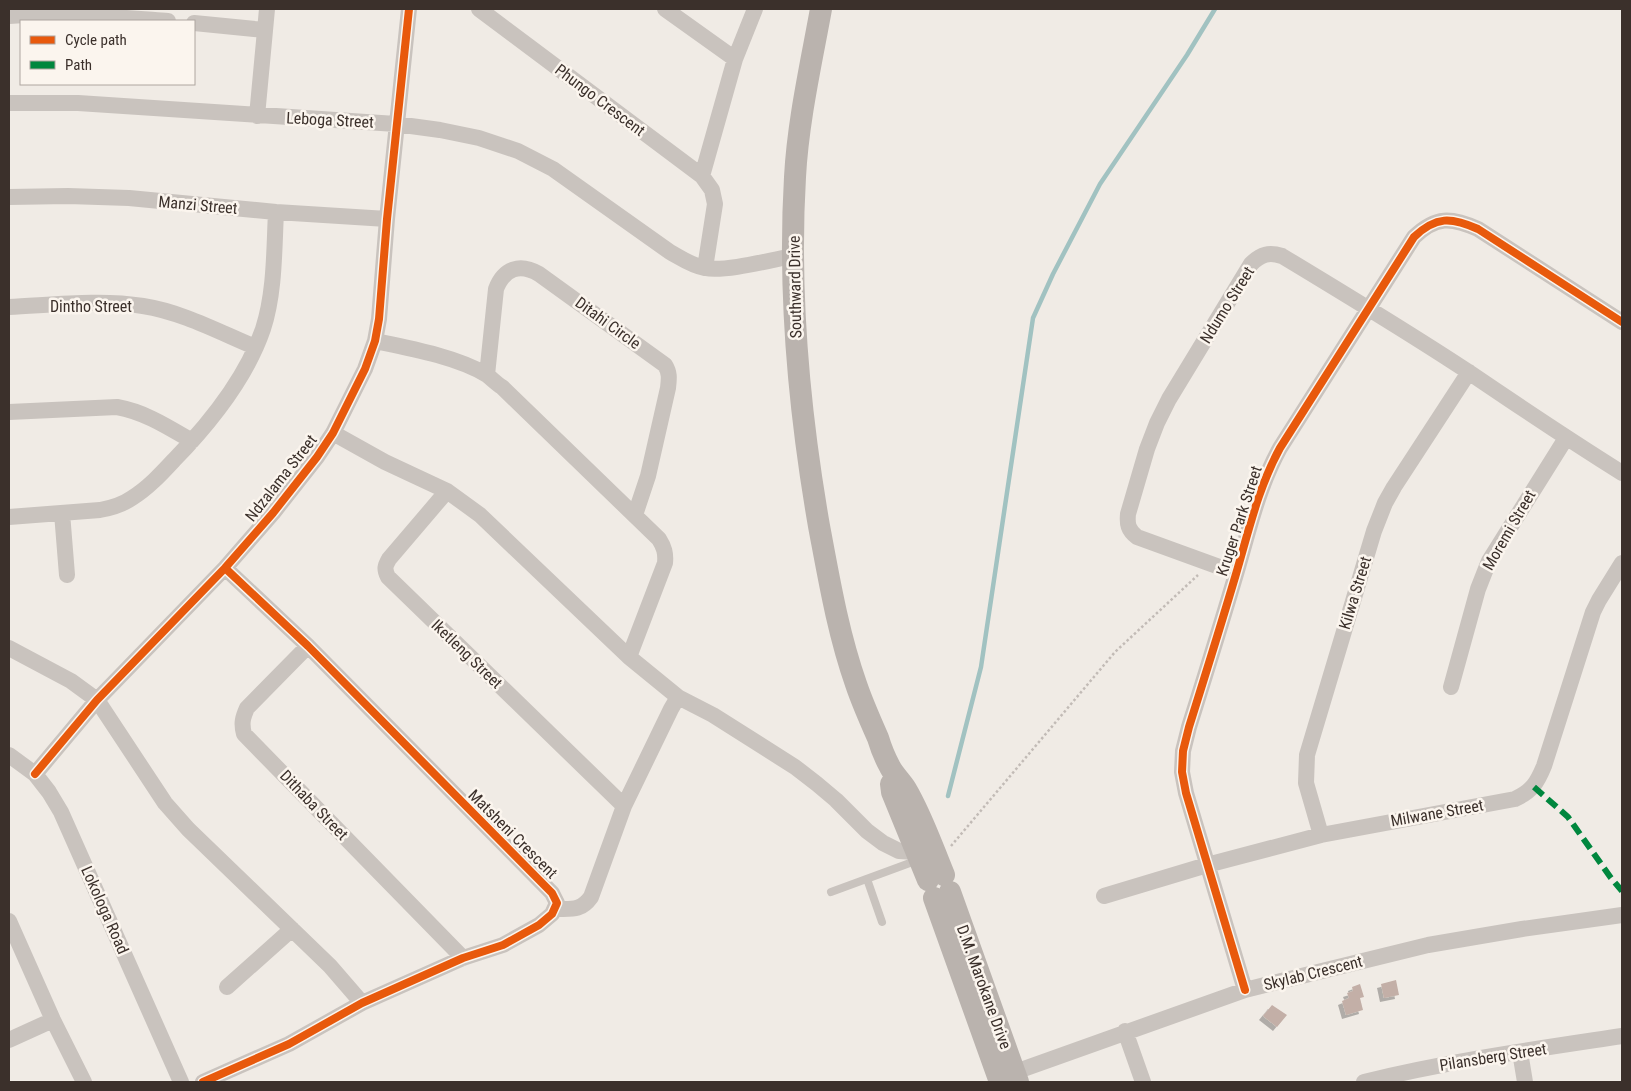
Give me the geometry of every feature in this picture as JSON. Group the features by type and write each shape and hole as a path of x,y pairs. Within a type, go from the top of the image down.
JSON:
{"main road":[{"name":"Southward Drive","path":"821,9 806,87 795,177 793,256 794,321 803,416 812,486 826,564"},
{"name":"D.M. Marokane Drive","path":"826,564 855,683 890,768 905,788 922,822 933,874 1011,1079"}],"street":[{"path":"257,116 267,9"},
{"path":"396,124 409,9"},
{"name":"Phungo Crescent","path":"479,9 702,176 712,190 714,197 714,214 705,268"},
{"path":"665,9 735,59"},
{"path":"702,176 735,59 755,9"},
{"path":"18,13 111,16 157,20"},
{"path":"195,24 265,30"},
{"name":"Leboga Street","path":"9,103 78,104 396,124 479,138 518,151 554,169 670,252 705,268"},
{"name":"Ndzalama Street","path":"35,774 98,700 225,568 294,488 333,433 364,369 375,341 379,319 396,124"},
{"name":"Manzi Street","path":"9,197 129,198 387,220"},
{"path":"9,518 114,507 130,500 145,489 192,441 224,401 240,377 263,328 269,304 276,212"},
{"name":"Kruger Park Street","path":"1245,990 1184,786 1182,772 1183,751 1259,493 1269,467 1292,426 1414,237 1436,221 1456,221 1478,229 1622,322"},
{"name":"Ndumo Street","path":"1236,573 1136,537 1130,532 1127,523 1147,449 1169,399 1251,264 1257,258 1266,254 1282,256 1368,308 1622,473"},
{"path":"705,268 728,267 793,256"},
{"name":"Ditahi Circle","path":"487,375 496,289 504,275 518,268 532,270 539,274 665,365 670,377 668,388 648,476 635,515"},
{"name":"Dintho Street","path":"9,307 94,304 144,306 175,314 255,347"},
{"path":"375,341 425,352 487,375 659,539 666,555 662,573 629,658"},
{"name":"Kilwa Street","path":"1321,835 1306,783 1307,754 1374,531 1385,503 1394,487 1469,372"},
{"path":"9,412 117,407 146,415 192,441"},
{"path":"333,433 386,462 447,491 480,515 629,658 678,697 713,715 795,767 836,800 867,831 933,874"},
{"name":"Moremi Street","path":"1451,687 1478,589 1489,561 1566,438"},
{"name":"Iketleng Street","path":"447,491 389,559 385,566 388,577 624,806"},
{"path":"62,513 67,575"},
{"name":"Milwane Street","path":"1104,896 1207,865 1321,835 1515,799 1530,790 1544,766 1593,612 1622,563"},
{"name":"Matsheni Crescent","path":"225,568 308,646 552,893 557,903 556,909"},
{"name":"Dithaba Street","path":"308,646 247,708 242,725 244,734 463,958"},
{"path":"9,648 71,681 98,700 165,802 188,829 292,929 335,972 362,1003"},
{"path":"203,1082 289,1044 362,1003 463,958 520,936 539,925 556,909 580,908 586,904 591,897 624,806 670,709 678,697"},
{"name":"Lokologa Road","path":"9,754 35,774 48,792 71,832 179,1081"},
{"name":"Skylab Crescent","path":"1011,1079 1126,1031 1245,990 1428,944 1622,915"},
{"path":"9,921 53,1020 84,1082"},
{"path":"227,986 292,929"},
{"path":"9,1040 53,1020"},
{"path":"1126,1031 1143,1082"},
{"name":"Pilansberg Street","path":"1364,1082 1409,1077 1520,1052 1622,1036"},
{"path":"1520,1052 1525,1082"}],"lane":[{"path":"831,892 867,879 933,874"},
{"path":"867,879 882,922"}],"path":[{"path":"933,874 1115,652 1210,564"}],"building":[{"path":"1396,980 1399,995 1384,998 1381,984"},
{"path":"1360,984 1364,997 1360,998 1363,1010 1346,1015 1342,1001 1349,998 1347,993 1353,991 1352,987"},
{"path":"1272,1005 1287,1015 1277,1027 1263,1016"}],"waterway":[{"path":"948,796 981,667 1033,318 1053,274 1100,184 1187,55 1215,9"}],"marked path":[{"path":"1534,787 1568,817 1622,891"}],"cycle path":[{"path":"35,774 97,700 225,568 273,513 317,457 333,433 365,369 375,341 379,319 387,219 409,9"},
{"path":"1245,990 1186,793 1182,772 1183,751 1255,509 1272,463 1280,448 1414,237 1429,225 1437,222 1460,222 1478,229 1622,322"},
{"path":"203,1082 289,1044 362,1003 463,958 503,945 539,925 552,914 557,903 552,893 308,646 225,568"}]}
